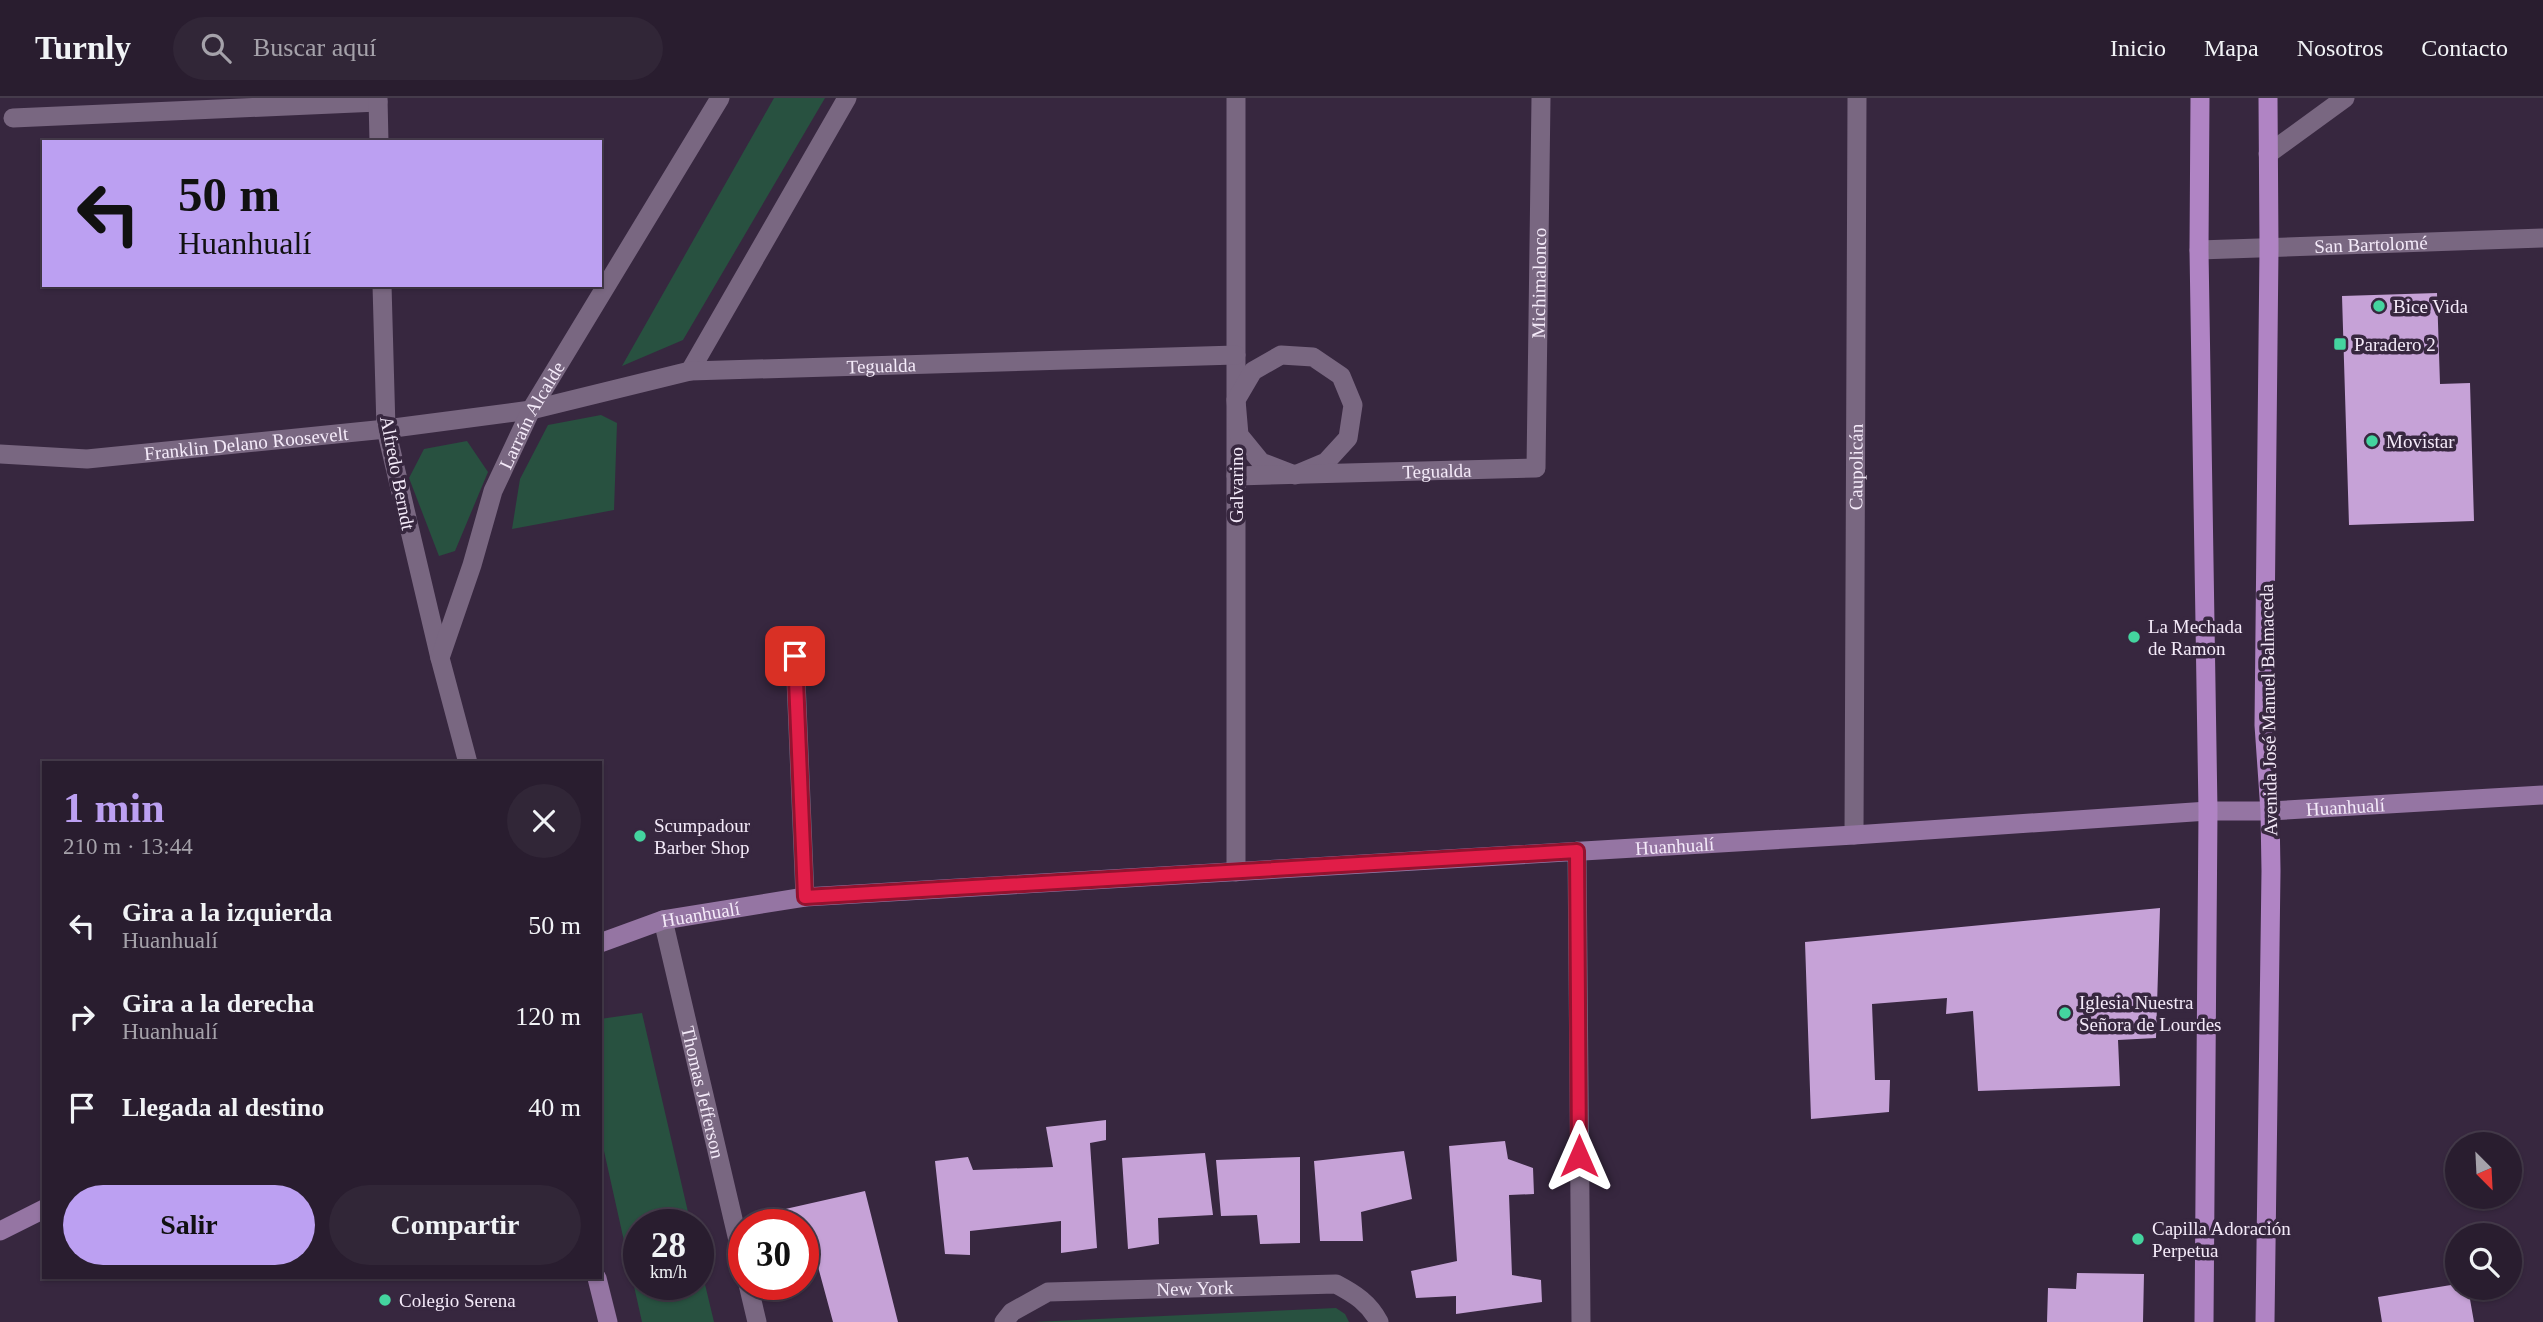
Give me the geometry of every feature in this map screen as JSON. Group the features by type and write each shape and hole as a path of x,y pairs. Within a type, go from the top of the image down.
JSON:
{"main road":[{"path":"2200,98 2199,250 2208,811 2204,1322"},
{"name":"Avenida José Manuel Balmaceda","path":"2265,1322 2270,811 2264,725 2269,248 2267,98"},
{"name":"Huanhualí","path":"602,942 663,920 805,897 1854,835 2208,811 2270,811 2543,795"},
{"path":"0,1231 42,1210"},
{"path":"597,1279 608,1322"}],"street":[{"name":"Larraín Alcalde","path":"440,658 472,565 493,491 531,410 720,98"},
{"path":"690,371 847,98"},
{"name":"Galvarino","path":"1236,98 1236,872"},
{"name":"Michimalonco","path":"1536,468 1541,98"},
{"name":"Caupolicán","path":"1854,835 1857,98"},
{"path":"12,118 378,100 379,140"},
{"path":"2268,154 2338,101"},
{"name":"San Bartolomé","path":"2199,250 2543,238"},
{"name":"Alfredo Berndt","path":"382,287 386,429 440,658"},
{"name":"Tegualda","path":"531,410 690,371 1236,355"},
{"name":"Tegualda","path":"1281,355 1313,357 1340,376 1353,405 1348,438 1326,463 1295,475 1261,462 1240,435 1236,400 1253,371 1281,355"},
{"name":"Franklin Delano Roosevelt","path":"0,454 87,459 386,429 531,410"},
{"name":"Tegualda","path":"1236,476 1536,468"},
{"path":"795,656 805,897"},
{"path":"440,658 467,761"},
{"path":"1577,851 1581,1322"},
{"name":"Thomas Jefferson","path":"663,920 731,1209"},
{"name":"New York","path":"1004,1322 1012,1312 1048,1292 1336,1284 1358,1295 1380,1322"},
{"path":"752,1300 757,1322"}],"green space":[{"path":"774,98 825,98 683,340 622,366"},
{"path":"601,415 617,423 614,510 512,529 520,479 548,425"},
{"path":"467,441 488,472 455,551 439,556 409,478 424,449"},
{"path":"642,1013 687,1209 623,1209 623,1236 602,1142 602,1019"},
{"path":"637,1300 709,1300 714,1322 642,1322"},
{"path":"1336,1308 1345,1314 1349,1322 1033,1322"}],"building":[{"path":"2437,293 2440,384 2470,383 2474,521 2349,525 2342,296"},
{"name":"Iglesia Nuestra Señora de Lourdes","path":"2160,908 2156,1038 2118,1040 2120,1086 1978,1091 1973,1011 1946,1014 1947,998 1872,1004 1875,1080 1890,1080 1889,1112 1811,1119 1805,942"},
{"path":"1106,1120 1106,1140 1090,1143 1097,1248 1061,1253 1061,1221 970,1231 970,1255 945,1254 935,1161 968,1157 973,1170 1053,1167 1046,1127"},
{"path":"1505,1141 1508,1159 1533,1168 1534,1194 1509,1195 1512,1275 1541,1280 1542,1302 1456,1314 1456,1296 1416,1298 1411,1271 1457,1261 1449,1146"},
{"path":"1404,1151 1412,1199 1361,1212 1363,1241 1320,1241 1314,1161"},
{"path":"1205,1153 1213,1215 1158,1218 1159,1244 1128,1249 1122,1158"},
{"path":"1300,1157 1300,1243 1260,1244 1257,1215 1221,1216 1216,1160"},
{"path":"865,1191 898,1322 833,1322 819,1270 819,1209 785,1209"},
{"path":"2077,1273 2144,1274 2143,1322 2047,1322 2048,1288 2076,1289"},
{"path":"2445,1286 2445,1300 2470,1300 2474,1322 2382,1322 2378,1297"}],"place":[{"name":"Bice Vida","path":"2379,306"},
{"name":"Paradero 2","path":"2340,344"},
{"name":"Movistar","path":"2372,441"},
{"name":"La Mechada de Ramon","path":"2134,637"},
{"name":"Scumpadour Barber Shop","path":"640,836"},
{"name":"Iglesia Nuestra Señora de Lourdes","path":"2065,1013"},
{"name":"Capilla Adoración Perpetua","path":"2138,1239"},
{"name":"Colegio Serena","path":"385,1300"}],"route":[{"path":"795,656 805,897 1577,851 1579,1156"}]}
